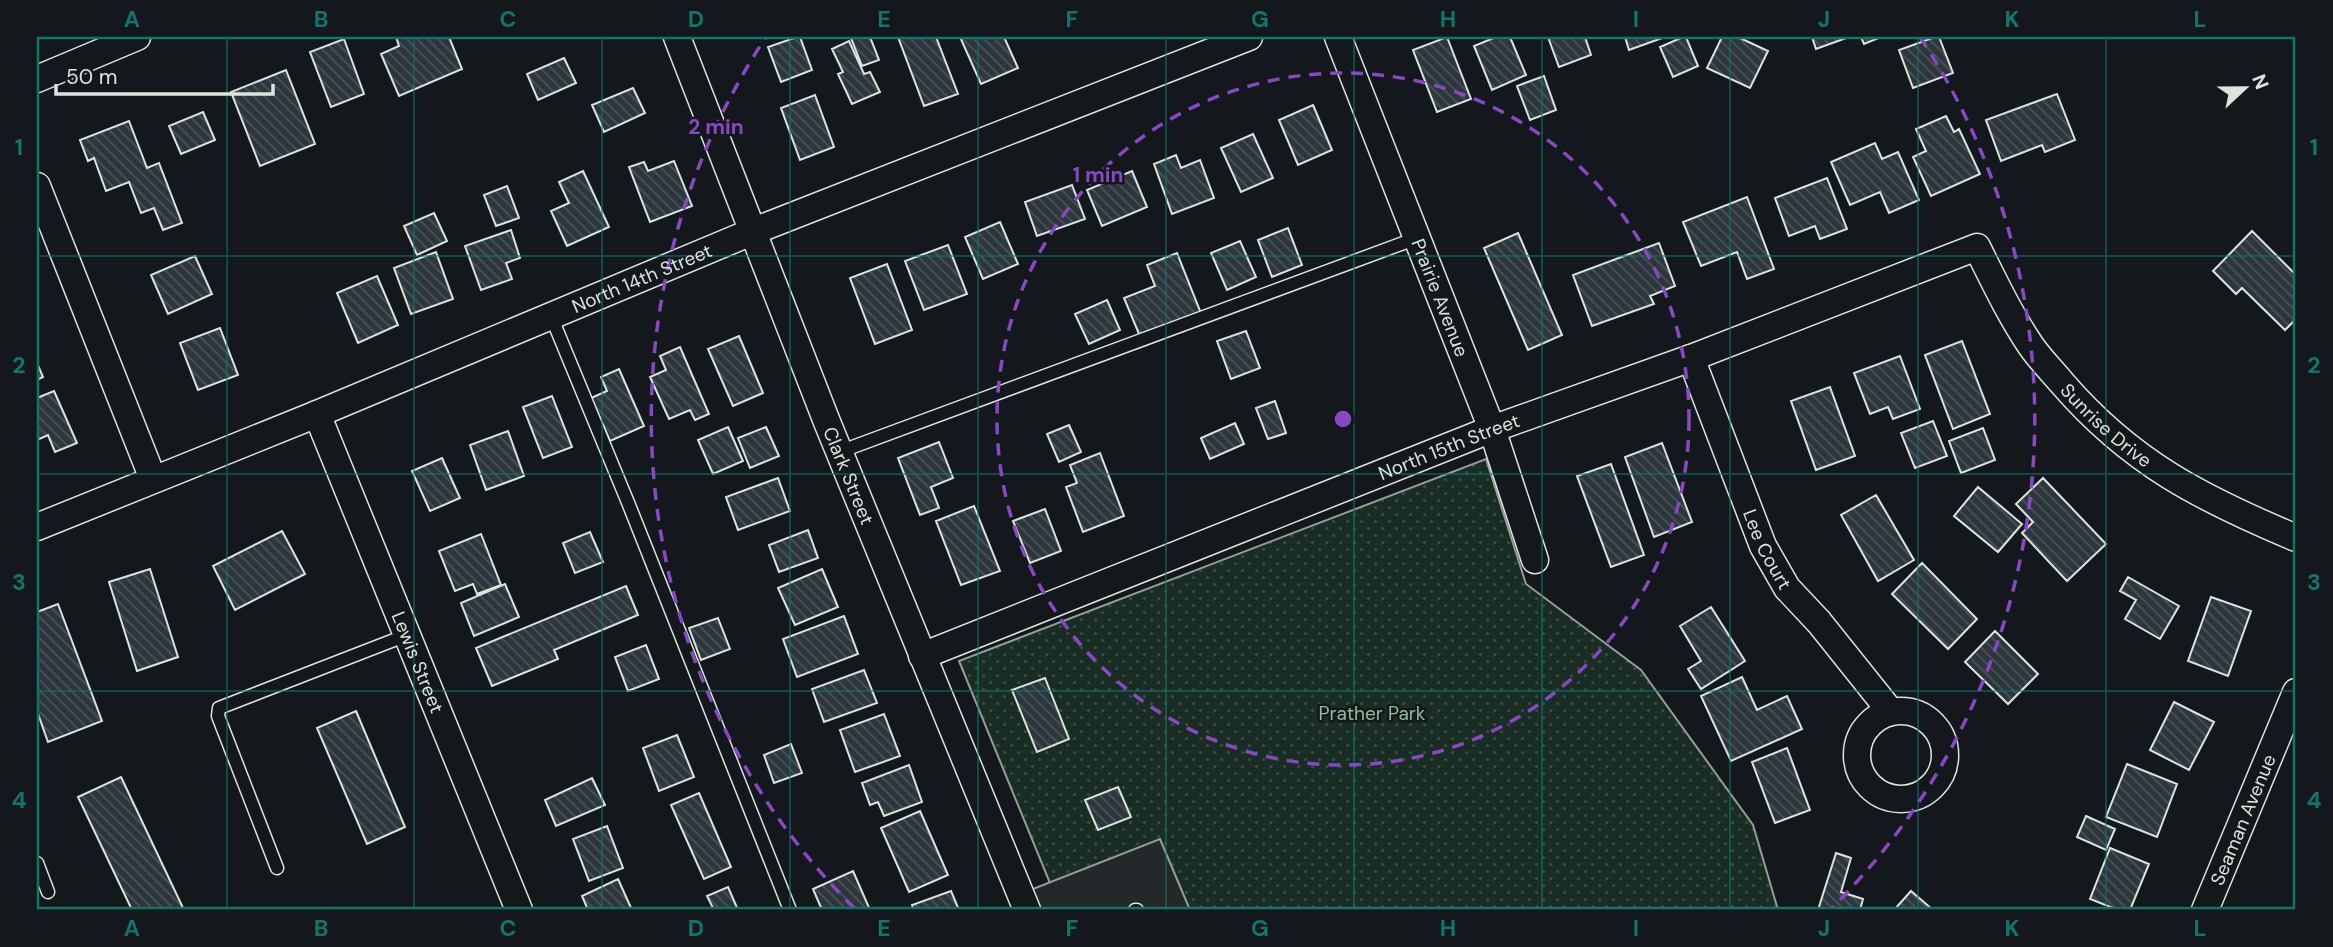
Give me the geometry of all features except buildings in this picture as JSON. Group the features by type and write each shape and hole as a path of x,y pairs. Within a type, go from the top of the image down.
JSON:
{"street":[{"path":"37,79 137,37"},
{"name":"Clark Street","path":"677,37 839,452 1027,910"},
{"name":"North 14th Street","path":"37,527 317,414 754,230 1249,37"},
{"name":"Prairie Avenue","path":"1338,37 1492,429 1535,560"},
{"path":"37,186 153,479"},
{"name":"North 15th Street","path":"922,656 1492,429 1691,358 1977,247"},
{"name":"Sunrise Drive","path":"1977,247 2007,307 2032,348 2085,409 2108,431 2163,474 2200,495 2296,538"},
{"name":"Lee Court","path":"1691,358 1763,546 1787,588 1819,622 1891,712"},
{"name":"Lewis Street","path":"317,414 519,910"},
{"name":"Seaman Avenue","path":"2205,910 2296,692"}],"lane":[{"path":"839,452 1417,237"},
{"path":"551,316 790,910"},
{"path":"277,868 218,716 219,708 407,635"},
{"path":"37,863 48,892"}],"green space":[{"name":"Prather Park","path":"1486,459 1526,584 1641,670 1753,825 1778,910 1061,910 959,661"}],"shaded area":[{"path":"1160,839 1190,910 1027,910 1020,894"}]}
